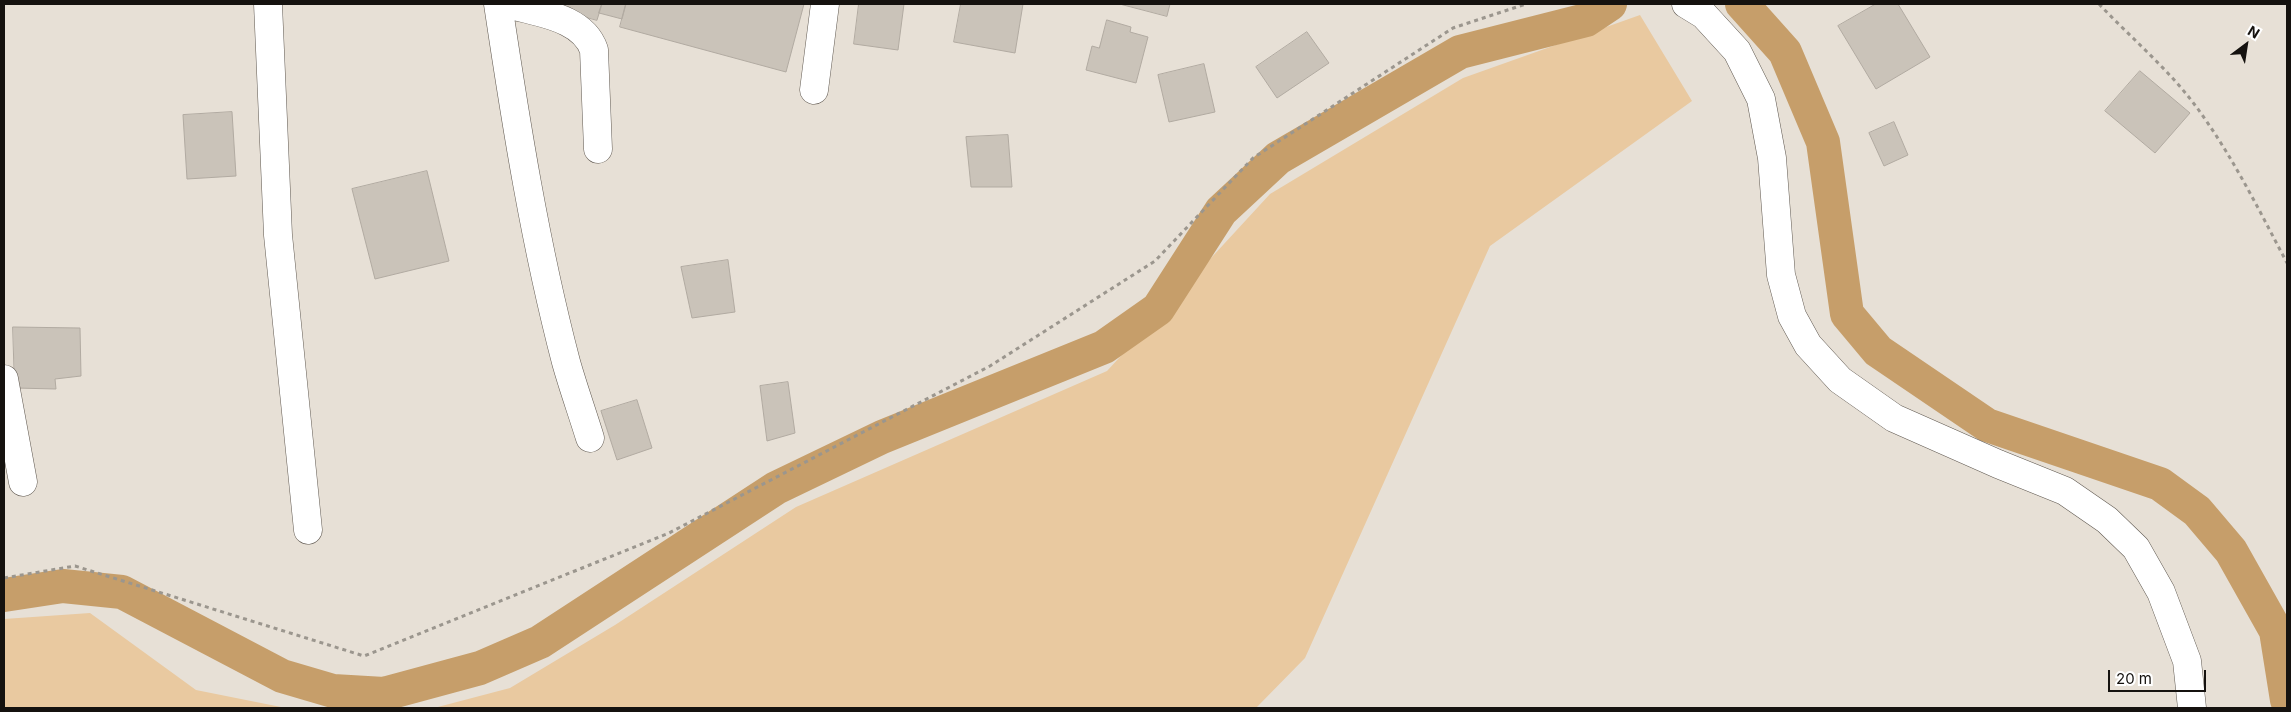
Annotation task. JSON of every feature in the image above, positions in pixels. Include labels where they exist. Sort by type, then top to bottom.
[{"type":"street","points":[[268,4],[278,234],[308,530]]},
{"type":"street","points":[[498,4],[515,120],[539,245],[566,363],[590,438]]},
{"type":"street","points":[[508,4],[571,23],[584,31],[591,41],[594,50],[598,149]]},
{"type":"street","points":[[814,90],[825,4]]},
{"type":"street","points":[[1686,4],[1704,15],[1737,52],[1761,99],[1772,158],[1781,275],[1792,316],[1808,345],[1840,380],[1894,418],[2065,491],[2107,520],[2136,548],[2161,592],[2187,661],[2192,708]]},
{"type":"street","points":[[4,379],[23,482]]},
{"type":"path","points":[[4,578],[75,566],[364,656],[669,533],[990,366],[1155,261],[1253,158],[1453,28],[1526,4]]},
{"type":"path","points":[[2099,4],[2163,69],[2199,110],[2233,164],[2287,263]]},
{"type":"shaded area","points":[[1640,15],[1692,101],[1490,246],[1305,658],[1256,708],[434,708],[510,688],[615,625],[796,507],[1107,371],[1270,194],[1463,78]]},
{"type":"shaded area","points":[[90,613],[196,690],[286,708],[4,708],[4,619]]},
{"type":"building","points":[[538,4],[602,4],[597,20]]},
{"type":"building","points":[[602,4],[626,4],[622,19],[599,13]]},
{"type":"building","points":[[626,4],[804,4],[786,72],[620,27]]},
{"type":"building","points":[[859,4],[904,4],[898,50],[854,44]]},
{"type":"building","points":[[961,4],[1023,4],[1015,53],[954,42]]},
{"type":"building","points":[[1120,4],[1170,4],[1167,16]]},
{"type":"building","points":[[1876,4],[1898,4],[1930,57],[1876,89],[1838,26]]},
{"type":"building","points":[[1107,20],[1131,27],[1130,32],[1148,37],[1136,83],[1086,70],[1092,46],[1099,48]]},
{"type":"building","points":[[1307,32],[1329,63],[1277,98],[1256,67]]},
{"type":"building","points":[[1204,64],[1215,112],[1169,122],[1158,75]]},
{"type":"building","points":[[2140,71],[2190,113],[2155,153],[2105,111]]},
{"type":"building","points":[[232,112],[236,176],[187,179],[183,115]]},
{"type":"building","points":[[1894,122],[1908,155],[1884,166],[1869,133]]},
{"type":"building","points":[[1008,135],[1012,187],[971,187],[966,137]]},
{"type":"building","points":[[427,171],[449,261],[375,279],[352,189]]},
{"type":"building","points":[[728,260],[735,312],[692,318],[681,267]]},
{"type":"building","points":[[13,327],[80,328],[81,376],[55,379],[56,389],[15,388]]},
{"type":"building","points":[[788,382],[795,433],[767,441],[760,386]]},
{"type":"building","points":[[637,400],[652,448],[617,460],[601,411]]},
{"type":"waterway","points":[[4,595],[63,586],[122,592],[282,676],[333,691],[384,694],[480,668],[540,642],[776,488],[882,437],[1104,347],[1158,309],[1221,211],[1278,158],[1460,52],[1586,20],[1610,4]]},
{"type":"waterway","points":[[1742,4],[1785,52],[1823,142],[1847,314],[1878,351],[1987,425],[2160,484],[2197,511],[2231,551],[2276,631],[2287,700]]}]
